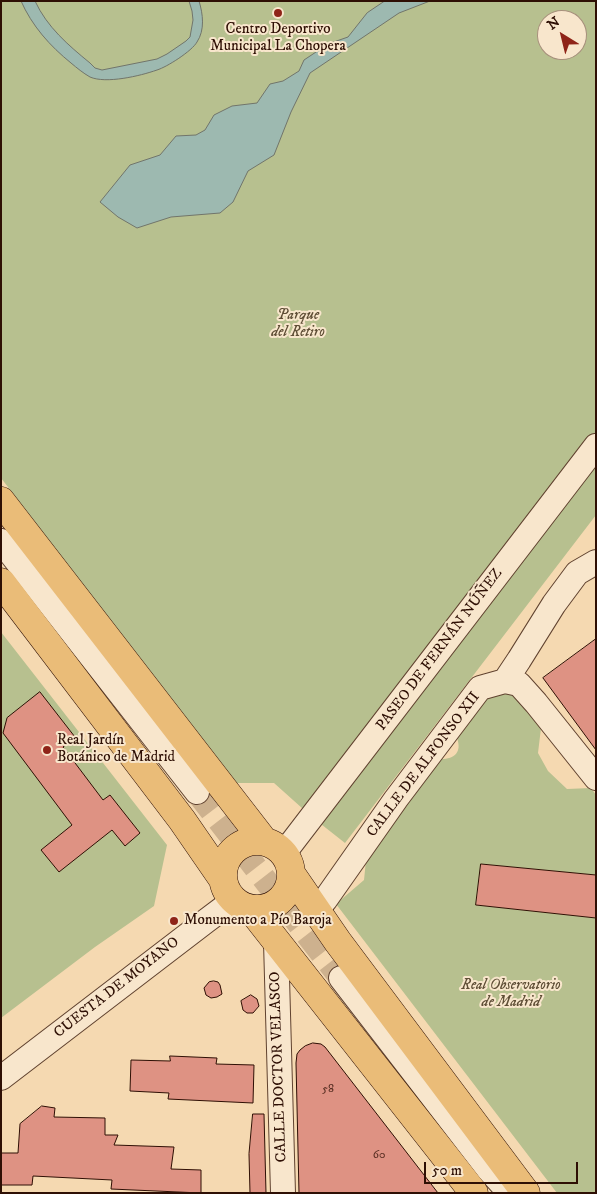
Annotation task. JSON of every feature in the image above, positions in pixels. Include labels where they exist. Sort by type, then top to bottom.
[{"type":"main road","points":[[1,501],[280,857],[316,911],[526,1193]]},
{"type":"main road","points":[[1,582],[182,820],[236,896],[276,942],[341,1023],[474,1193]]},
{"type":"main road","points":[[248,841],[280,857],[288,889],[279,901],[263,909],[236,896],[223,869],[226,860],[235,848],[248,841]]},
{"type":"street","name":"PASEO DE FERNÁN NÚÑEZ","points":[[280,857],[596,446]]},
{"type":"street","points":[[1,541],[197,792]]},
{"type":"street","points":[[596,562],[577,574],[554,604],[505,681],[519,684],[596,778]]},
{"type":"street","name":"CALLE DE ALFONSO XII","points":[[316,911],[330,894],[396,798],[480,688],[505,681]]},
{"type":"street","name":"CUESTA DE MOYANO","points":[[1,1078],[236,896]]},
{"type":"street","name":"CALLE DOCTOR VELASCO","points":[[276,942],[282,1193]]},
{"type":"street","points":[[341,978],[489,1170],[504,1193]]},
{"type":"street","points":[[489,1170],[510,1193]]},
{"type":"green space","name":"Parque del Retiro","points":[[1,1],[596,1],[596,515],[345,843],[274,783],[237,783],[1,478]]},
{"type":"green space","name":"Real Jardín Botánico de Madrid","points":[[1,632],[167,845],[154,906],[95,947],[1,1018]]},
{"type":"green space","name":"Real Observatorio de Madrid","points":[[507,692],[522,703],[541,728],[538,753],[548,771],[567,789],[591,788],[596,795],[596,875],[481,864],[476,905],[596,918],[596,1193],[557,1193],[336,904],[364,880],[367,851],[441,759],[450,758],[456,754],[459,747],[457,738],[483,697]]},
{"type":"water","points":[[21,1],[35,1],[59,35],[95,68],[102,70],[157,59],[186,41],[190,37],[193,20],[189,1],[199,1],[202,27],[200,37],[190,50],[161,68],[142,75],[105,80],[97,79],[90,77],[80,70],[49,43],[30,19]]},
{"type":"water","points":[[385,1],[430,1],[399,13],[310,73],[291,112],[274,155],[248,171],[233,202],[220,213],[171,217],[137,228],[118,217],[100,202],[130,165],[160,155],[176,136],[196,135],[205,130],[214,115],[232,106],[257,103],[270,84],[283,81],[299,71],[304,60],[328,44],[348,37],[367,13]]},
{"type":"building","points":[[596,639],[596,750],[543,678]]},
{"type":"building","points":[[40,692],[75,737],[63,747],[103,800],[110,795],[140,833],[125,846],[112,830],[59,872],[41,850],[72,825],[3,733],[7,718]]},
{"type":"building","points":[[481,864],[596,875],[596,918],[476,905]]},
{"type":"building","points":[[214,981],[220,985],[222,994],[211,998],[206,995],[204,988],[209,982]]},
{"type":"building","points":[[251,995],[257,999],[259,1006],[253,1013],[247,1013],[243,1010],[241,1001]]},
{"type":"building","points":[[313,1043],[321,1044],[325,1047],[438,1193],[299,1193],[296,1063],[297,1054],[300,1050]]},
{"type":"building","points":[[170,1056],[217,1058],[216,1064],[254,1065],[253,1103],[168,1099],[169,1093],[130,1091],[131,1060],[170,1061]]},
{"type":"building","points":[[42,1106],[55,1108],[54,1117],[105,1118],[105,1135],[118,1135],[114,1145],[174,1147],[171,1169],[201,1170],[201,1193],[111,1189],[112,1180],[33,1176],[32,1185],[1,1185],[1,1153],[18,1153],[20,1124]]},
{"type":"building","points":[[253,1114],[264,1114],[266,1193],[250,1193],[249,1154]]},
{"type":"tunnel","points":[[197,792],[341,978]]},
{"type":"place","name":"Centro Deportivo Municipal La Chopera","points":[[278,13]]},
{"type":"place","name":"Real Jardín Botánico de Madrid","points":[[47,750]]},
{"type":"place","name":"Monumento a Pío Baroja","points":[[174,921]]}]
